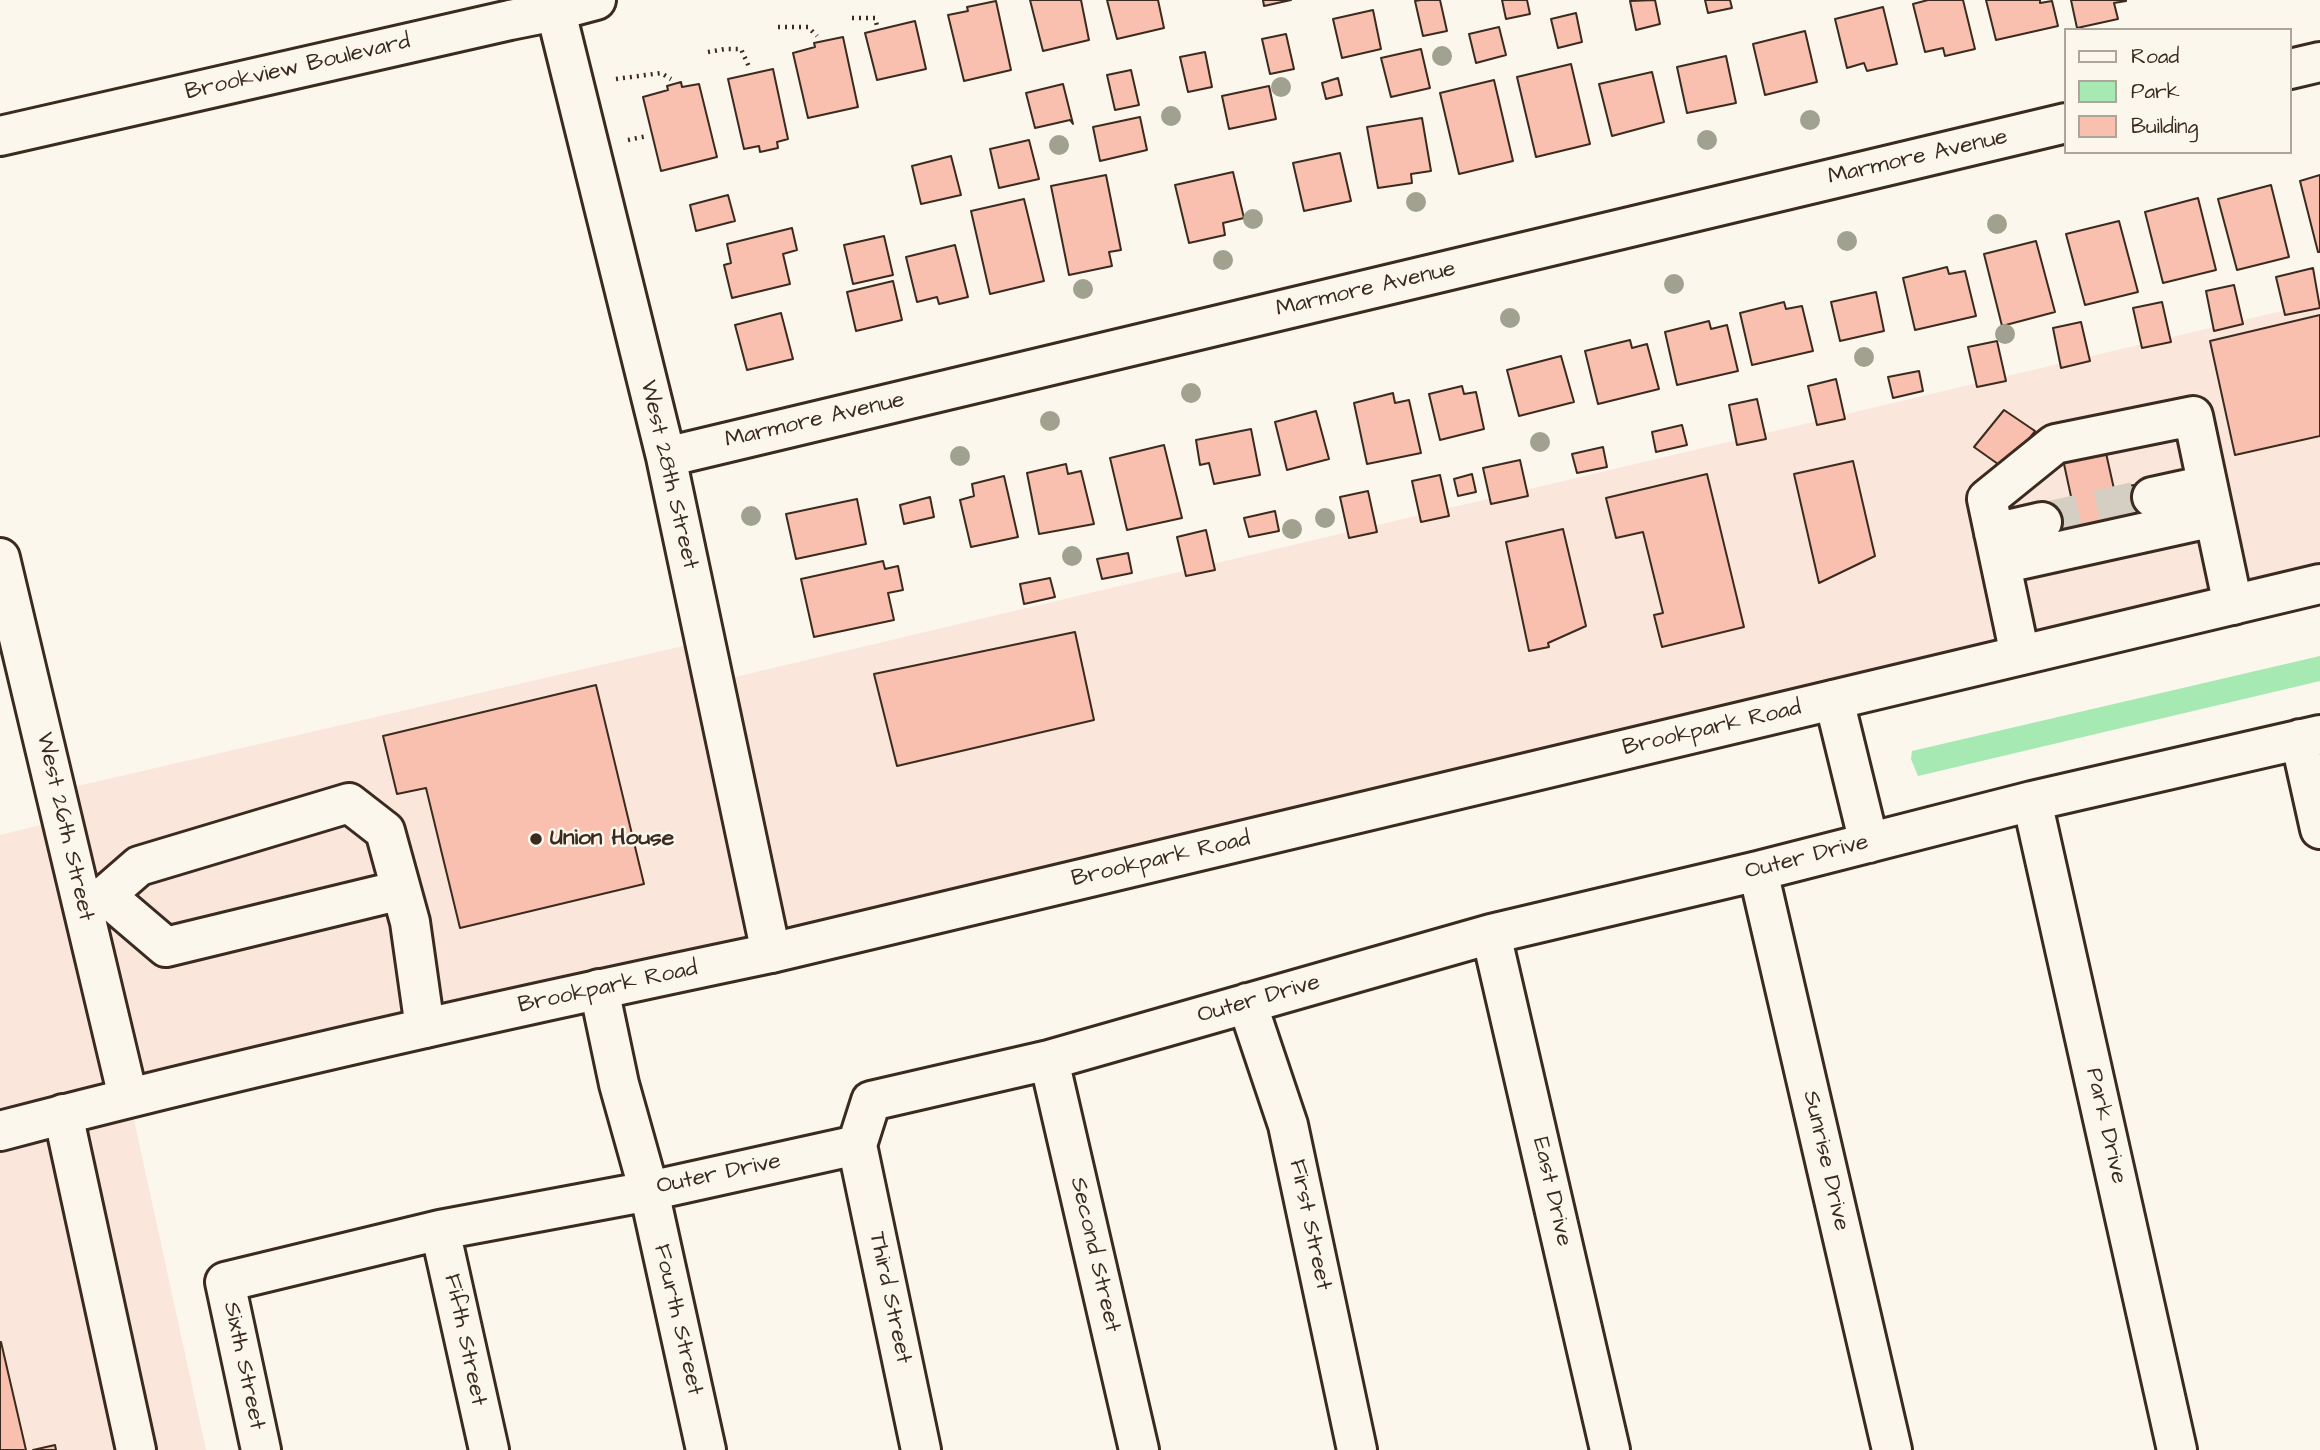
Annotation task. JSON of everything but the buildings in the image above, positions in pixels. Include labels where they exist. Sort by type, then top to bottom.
[{"type":"street","name":"Brookview Boulevard","points":[[0,136],[496,23],[554,6],[596,0]]},
{"type":"street","name":"West 28th Street","points":[[554,6],[666,457],[771,953]]},
{"type":"street","points":[[2292,69],[2320,62]]},
{"type":"street","name":"Marmore Avenue","points":[[666,457],[2064,123]]},
{"type":"street","points":[[2020,655],[1987,499],[2055,444],[2193,416],[2233,605]]},
{"type":"street","points":[[2152,497],[2210,501]]},
{"type":"street","points":[[1997,549],[2210,501]]},
{"type":"street","points":[[1997,549],[2042,522]]},
{"type":"street","name":"West 26th Street","points":[[0,558],[95,904],[128,1097]]},
{"type":"street","name":"Brookpark Road","points":[[0,1131],[128,1097],[599,989],[771,953],[2320,584]]},
{"type":"street","points":[[1834,700],[1869,843]]},
{"type":"street","points":[[2310,737],[2320,829]]},
{"type":"street","name":"Outer Drive","points":[[225,1282],[440,1230],[649,1191],[857,1145],[871,1101],[1049,1060],[1491,934],[1758,871],[2032,801],[2310,737]]},
{"type":"street","name":"Park Drive","points":[[2032,801],[2177,1450]]},
{"type":"street","points":[[401,890],[166,947],[95,904],[139,866],[349,803],[385,831],[410,922],[425,1028]]},
{"type":"street","name":"Sunrise Drive","points":[[1758,871],[1892,1450]]},
{"type":"street","name":"East Drive","points":[[1491,934],[1610,1450]]},
{"type":"street","name":"Fourth Street","points":[[599,989],[619,1084],[649,1191],[706,1450]]},
{"type":"street","name":"First Street","points":[[1247,1003],[1288,1125],[1357,1450]]},
{"type":"street","name":"Second Street","points":[[1049,1060],[1139,1450]]},
{"type":"street","points":[[63,1114],[136,1450]]},
{"type":"street","name":"Third Street","points":[[857,1145],[921,1450]]},
{"type":"street","name":"Fifth Street","points":[[440,1230],[489,1450]]},
{"type":"street","name":"Sixth Street","points":[[225,1282],[261,1450]]},
{"type":"path","points":[[852,18],[875,18],[877,26]]},
{"type":"path","points":[[778,27],[808,27],[817,36]]},
{"type":"path","points":[[708,52],[725,48],[741,49],[750,69]]},
{"type":"path","points":[[616,79],[661,73],[671,79]]},
{"type":"path","points":[[628,139],[647,135]]},
{"type":"shaded area","points":[[2320,302],[2320,584],[129,1097],[206,1450],[0,1450],[0,835],[62,820],[56,791],[705,641],[714,682]]},
{"type":"green space","points":[[2320,656],[2320,681],[1918,776],[1911,759],[1912,751]]},
{"type":"tunnel","points":[[2042,522],[2152,497]]},
{"type":"place","name":"Union House","points":[[536,839]]}]
